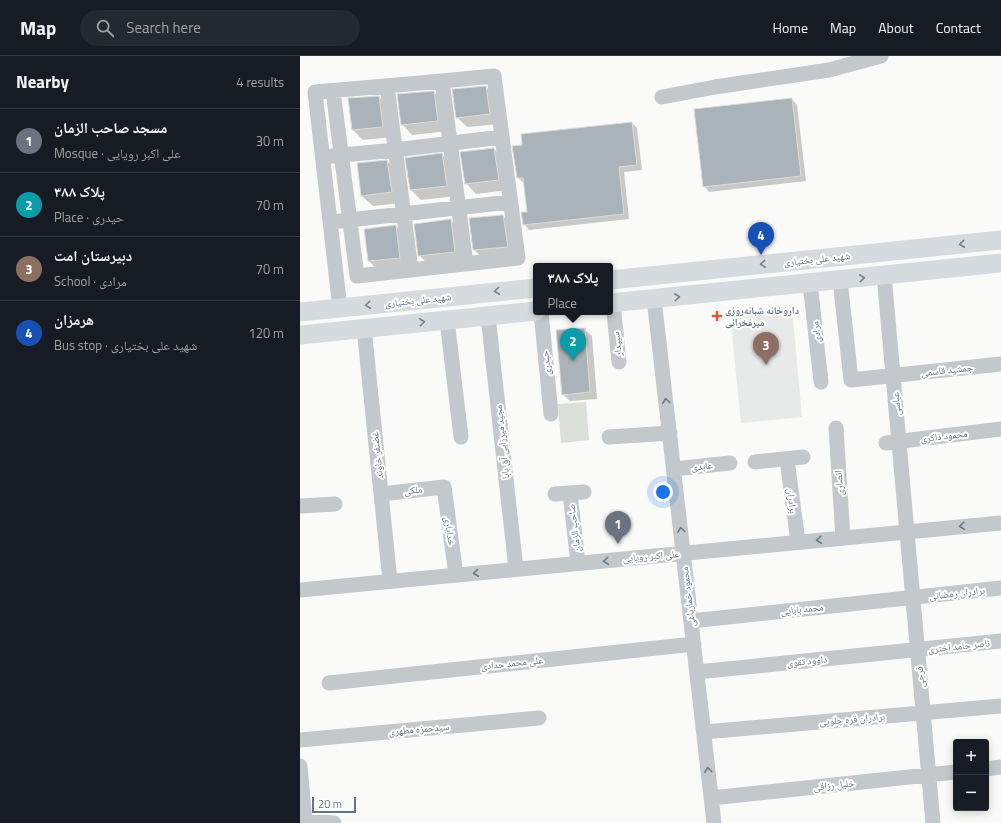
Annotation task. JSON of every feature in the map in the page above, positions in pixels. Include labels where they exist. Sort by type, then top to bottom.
[{"type":"main road","name":"شهید علی بختیاری","points":[[613,280],[1001,240]]},
{"type":"main road","points":[[613,303],[1001,264]]},
{"type":"main road","points":[[652,276],[654,299]]},
{"type":"main road","name":"شهید علی بختیاری","points":[[300,312],[533,288]]},
{"type":"main road","points":[[300,335],[533,311]]},
{"type":"street","points":[[662,97],[715,87],[829,70],[881,56]]},
{"type":"street","points":[[333,91],[357,276],[518,258],[494,76],[315,92],[340,308]]},
{"type":"street","points":[[442,81],[466,264]]},
{"type":"street","points":[[387,86],[411,270]]},
{"type":"street","points":[[322,156],[395,150],[502,137]]},
{"type":"street","points":[[329,222],[510,202]]},
{"type":"street","name":"عباسی","points":[[884,275],[894,376],[893,442],[907,532]]},
{"type":"street","name":"جمشید قاسمی","points":[[840,280],[851,380],[1001,364]]},
{"type":"street","name":"مرادی","points":[[810,283],[822,382]]},
{"type":"street","name":"محمود خمارباغی","points":[[654,299],[714,823]]},
{"type":"street","name":"حیدری","points":[[541,315],[551,414]]},
{"type":"street","name":"سپیدار","points":[[613,315],[619,362]]},
{"type":"street","name":"مجید میرزایی آق بابا","points":[[488,316],[516,569]]},
{"type":"street","points":[[447,320],[461,438]]},
{"type":"street","name":"غضنفر خاوند","points":[[364,328],[390,581]]},
{"type":"street","name":"انصاری","points":[[836,428],[843,538]]},
{"type":"street","name":"محمود ذاکری","points":[[893,442],[1001,429]]},
{"type":"street","points":[[608,437],[670,433]]},
{"type":"street","points":[[755,462],[803,457]]},
{"type":"street","name":"برادران","points":[[787,459],[798,542]]},
{"type":"street","name":"عابدی","points":[[674,468],[730,463]]},
{"type":"street","name":"ملکی","points":[[381,494],[444,486]]},
{"type":"street","name":"خدایاری","points":[[444,486],[456,575]]},
{"type":"street","name":"صاحب الزمان","points":[[570,493],[578,563]]},
{"type":"street","points":[[300,506],[336,504]]},
{"type":"street","name":"علی اکبر رویایی","points":[[300,590],[1001,523]]},
{"type":"street","name":"فرجی","points":[[907,532],[933,823]]},
{"type":"street","name":"برادران رمضانی","points":[[913,598],[1001,588]]},
{"type":"street","name":"محمد بابایی","points":[[691,621],[913,598]]},
{"type":"street","name":"ناصر حامد اختری","points":[[918,650],[1001,641]]},
{"type":"street","name":"علی محمد حدادی","points":[[329,683],[694,644]]},
{"type":"street","name":"داوود تقوی","points":[[697,672],[918,650]]},
{"type":"street","name":"برادران قره چلویی","points":[[704,732],[1001,706]]},
{"type":"street","name":"سیدحمزه مطهری","points":[[300,740],[539,718]]},
{"type":"street","points":[[300,766],[303,822],[334,823]]},
{"type":"street","points":[[989,769],[1001,767]]},
{"type":"street","name":"خلیل رزاقی","points":[[711,798],[953,772]]},
{"type":"shaded area","points":[[792,308],[802,417],[741,423],[730,314]]},
{"type":"shaded area","points":[[586,402],[589,440],[561,443],[558,404]]},
{"type":"building","points":[[486,86],[490,114],[456,118],[452,89]]},
{"type":"building","points":[[434,91],[438,121],[401,125],[397,94]]},
{"type":"building","points":[[379,96],[383,127],[352,130],[348,98]]},
{"type":"building","points":[[792,98],[801,176],[703,187],[694,109]]},
{"type":"building","points":[[632,122],[637,165],[619,167],[624,214],[523,225],[521,212],[527,212],[523,178],[517,178],[512,146],[522,145],[521,134]]},
{"type":"building","points":[[494,148],[499,180],[465,184],[460,152]]},
{"type":"building","points":[[442,153],[447,186],[410,190],[405,158]]},
{"type":"building","points":[[387,160],[392,192],[361,196],[357,163]]},
{"type":"building","points":[[503,215],[508,247],[473,250],[469,218]]},
{"type":"building","points":[[451,219],[455,252],[418,256],[414,224]]},
{"type":"building","points":[[396,225],[400,258],[368,261],[364,229]]},
{"type":"building","points":[[585,328],[590,392],[562,395],[556,330]]},
{"type":"place","name":"هرمزان","points":[[761,255]]},
{"type":"place","name":"داروخانه شبانه‌روزی میرفخرائی","points":[[717,316]]},
{"type":"place","name":"پلاک ۳۸۸","points":[[573,361]]},
{"type":"place","name":"دبیرستان امت","points":[[766,365]]},
{"type":"place","name":"مسجد صاحب الزمان","points":[[618,544]]}]
